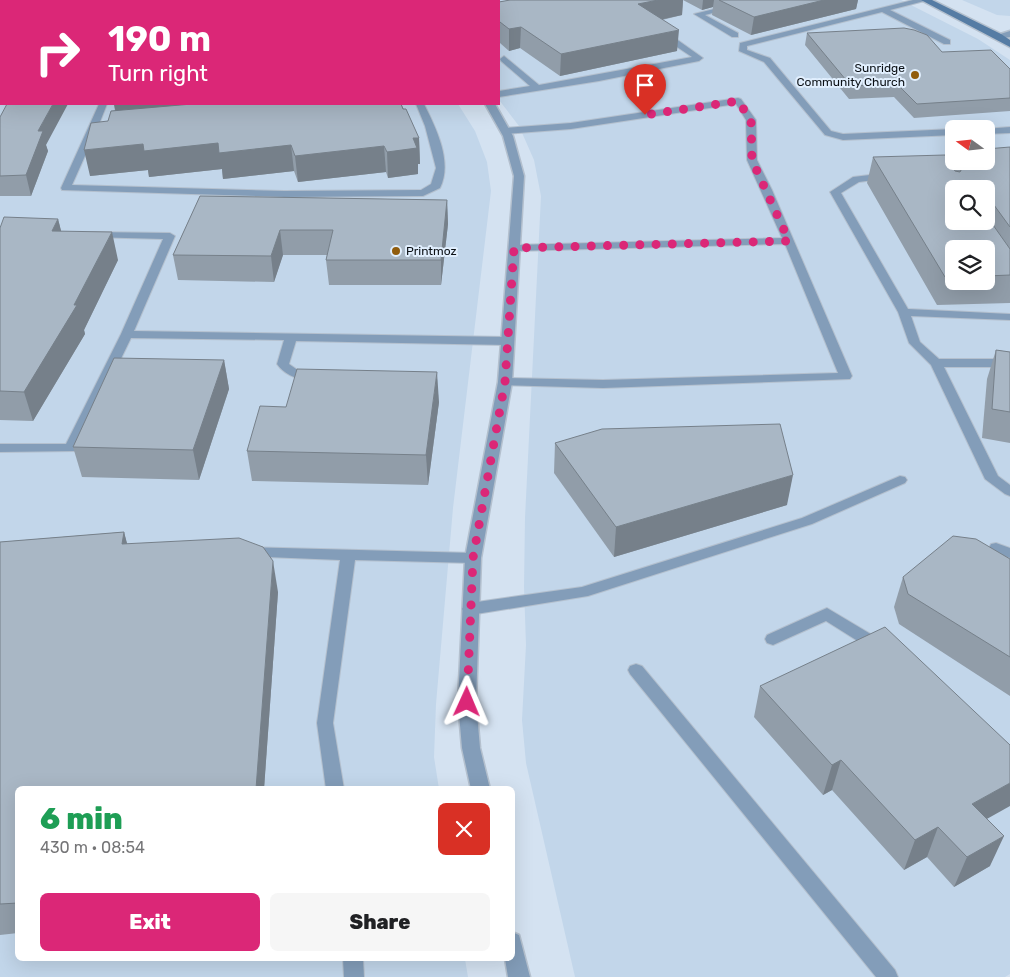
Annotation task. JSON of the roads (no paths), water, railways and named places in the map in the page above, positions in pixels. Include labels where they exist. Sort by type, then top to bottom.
[{"type":"street","points":[[925,0],[998,36],[1010,44]]},
{"type":"street","points":[[998,36],[1010,34]]},
{"type":"street","points":[[480,786],[471,748],[467,702],[473,558],[505,382],[518,176],[506,131],[491,105]]},
{"type":"street","points":[[515,957],[519,977]]},
{"type":"lane","points":[[735,35],[698,14],[760,0]]},
{"type":"lane","points":[[925,0],[743,45],[742,51],[767,60],[828,132],[843,137],[945,132]]},
{"type":"lane","points":[[883,9],[947,42]]},
{"type":"lane","points":[[500,94],[599,78],[698,58],[654,27]]},
{"type":"lane","points":[[504,59],[537,88]]},
{"type":"lane","points":[[505,382],[603,384],[846,376],[789,241],[752,160],[751,120],[738,101],[571,126],[506,131]]},
{"type":"lane","points":[[103,105],[66,188],[284,194],[423,193],[436,186],[441,168],[430,126],[420,105]]},
{"type":"lane","points":[[995,131],[1010,130]]},
{"type":"lane","points":[[90,136],[110,133]]},
{"type":"lane","points":[[894,176],[857,179],[835,192],[904,312],[915,343],[936,363],[992,478],[1010,491]]},
{"type":"lane","points":[[0,448],[71,448],[127,334],[170,236],[81,235]]},
{"type":"lane","points":[[514,248],[789,241]]},
{"type":"lane","points":[[904,312],[1010,317]]},
{"type":"lane","points":[[127,334],[507,341]]},
{"type":"lane","points":[[291,337],[283,364],[286,370],[297,375],[326,376]]},
{"type":"lane","points":[[936,363],[1010,363]]},
{"type":"lane","points":[[470,609],[583,592],[807,521],[900,480]]},
{"type":"lane","points":[[229,552],[473,558]]},
{"type":"lane","points":[[335,786],[325,723],[348,556]]},
{"type":"lane","points":[[773,639],[827,614],[890,654]]},
{"type":"lane","points":[[636,670],[888,977]]},
{"type":"lane","points":[[352,961],[354,977]]},
{"type":"place","name":"Sunridge Community Church","points":[[915,75]]},
{"type":"place","name":"Printmoz","points":[[396,251]]}]
